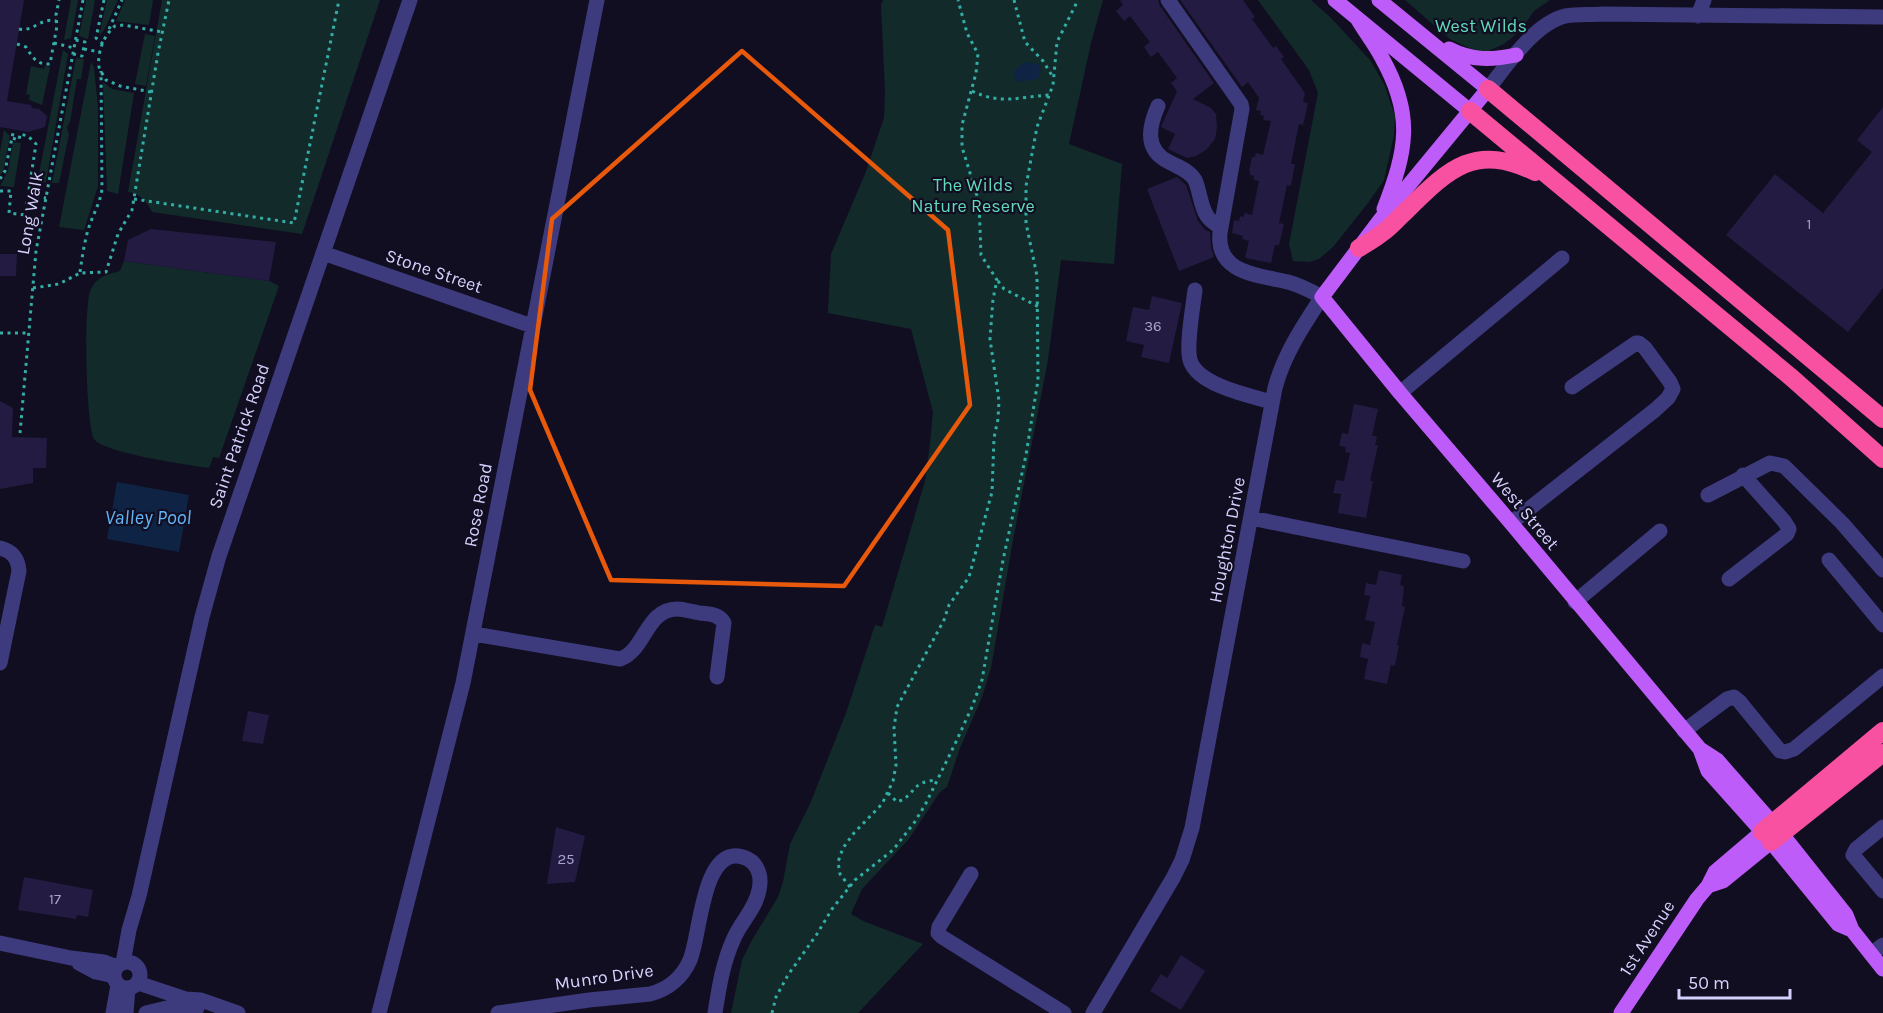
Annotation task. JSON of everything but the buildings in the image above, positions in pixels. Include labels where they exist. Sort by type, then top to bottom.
[{"type":"highway","points":[[1488,89],[1883,419]]},
{"type":"highway","points":[[1470,111],[1792,378],[1883,459]]},
{"type":"highway","points":[[1359,248],[1383,233],[1446,173],[1469,162],[1487,159],[1506,161],[1556,182]]},
{"type":"highway","points":[[1772,833],[1883,731]]},
{"type":"highway","points":[[1772,833],[1816,808],[1883,753]]},
{"type":"main road","points":[[1335,0],[1470,111]]},
{"type":"main road","points":[[1379,0],[1488,89]]},
{"type":"main road","points":[[1357,18],[1381,54],[1392,76],[1401,99],[1404,120],[1401,160],[1380,220]]},
{"type":"main road","points":[[1423,35],[1468,58],[1490,59],[1516,54]]},
{"type":"main road","name":"Houghton Drive","points":[[1322,297],[1380,220],[1488,89]]},
{"type":"main road","name":"West Street","points":[[1322,297],[1700,750],[1708,771],[1772,833],[1846,915],[1852,930],[1877,949],[1883,969]]},
{"type":"main road","name":"1st Avenue","points":[[1621,1013],[1696,899],[1708,886],[1723,881],[1772,833]]},
{"type":"street","name":"Saint Patrick Road","points":[[113,1013],[141,922],[140,896],[202,617],[219,556],[410,0]]},
{"type":"street","name":"Rose Road","points":[[379,1013],[438,786],[474,634],[597,0]]},
{"type":"street","points":[[1168,0],[1241,104],[1221,228],[1221,248],[1229,262],[1247,273],[1297,285],[1322,297]]},
{"type":"street","points":[[1698,16],[1704,0]]},
{"type":"street","points":[[1488,89],[1531,38],[1548,24],[1566,16],[1883,17]]},
{"type":"street","points":[[1158,106],[1150,133],[1153,146],[1166,161],[1181,167],[1192,176],[1206,214],[1221,228]]},
{"type":"street","name":"Stone Street","points":[[323,253],[532,326]]},
{"type":"street","points":[[1400,393],[1563,258]]},
{"type":"street","points":[[1195,290],[1189,345],[1190,360],[1196,372],[1236,392],[1272,402]]},
{"type":"street","name":"Houghton Drive","points":[[1093,1013],[1173,878],[1185,850],[1192,828],[1278,377],[1299,332],[1322,297]]},
{"type":"street","points":[[1511,523],[1655,410],[1668,398],[1673,389],[1645,348],[1639,343],[1572,387]]},
{"type":"street","points":[[1708,495],[1770,463],[1784,466],[1842,523],[1883,570]]},
{"type":"street","points":[[1729,579],[1787,534],[1789,529],[1743,475]]},
{"type":"street","points":[[1251,518],[1463,561]]},
{"type":"street","points":[[1575,602],[1660,531]]},
{"type":"street","points":[[0,548],[10,552],[16,558],[19,571],[0,663]]},
{"type":"street","points":[[1829,560],[1883,625]]},
{"type":"street","points":[[474,634],[620,659],[633,652],[649,625],[667,611],[676,609],[717,615],[724,623],[717,677]]},
{"type":"street","points":[[1684,731],[1727,699],[1734,697],[1780,751],[1785,752],[1794,749],[1883,676]]},
{"type":"street","points":[[1883,827],[1856,849],[1853,855],[1883,891]]},
{"type":"street","name":"Munro Drive","points":[[498,1013],[571,1002],[650,994],[671,985],[686,968],[692,955],[703,903],[715,869],[725,859],[738,856],[754,863],[760,875],[760,889],[727,956],[715,1013]]},
{"type":"street","points":[[971,874],[939,927],[938,933],[1064,1013]]},
{"type":"street","points":[[0,943],[71,958],[104,962],[126,975],[186,999],[201,1000],[233,1011]]},
{"type":"street","name":"Saint Patrick Road","points":[[126,975],[126,1013]]},
{"type":"street","points":[[146,1013],[177,1007],[233,1011]]},
{"type":"path","points":[[17,44],[26,47],[34,59],[50,64],[59,0]]},
{"type":"path","name":"Long Walk","points":[[20,433],[36,251],[83,0]]},
{"type":"path","points":[[102,44],[96,38],[104,0]]},
{"type":"path","points":[[80,273],[82,251],[101,198],[102,189],[100,52],[122,0]]},
{"type":"path","points":[[33,288],[59,284],[80,273],[106,272],[118,234],[132,210],[169,0]]},
{"type":"path","points":[[134,199],[294,223],[339,0]]},
{"type":"path","points":[[958,0],[967,33],[978,54],[972,91],[962,125],[962,147],[979,202],[981,255],[1004,289],[1039,307]]},
{"type":"path","points":[[1014,0],[1025,42],[1044,61],[1053,78]]},
{"type":"path","points":[[772,1013],[776,997],[788,975],[818,934],[832,909],[855,880],[893,850],[919,814],[972,707],[982,680],[1026,455],[1038,380],[1039,307],[1037,276],[1026,223],[1026,186],[1037,127],[1053,78],[1057,42],[1078,0]]},
{"type":"path","points":[[20,29],[29,30],[48,20],[56,21]]},
{"type":"path","points":[[109,31],[115,26],[124,25],[162,32]]},
{"type":"path","points":[[73,54],[82,56],[85,42],[75,40]]},
{"type":"path","points":[[54,44],[74,48]]},
{"type":"path","points":[[84,49],[100,52]]},
{"type":"path","points":[[100,70],[106,80],[114,85],[151,92]]},
{"type":"path","points":[[972,91],[994,99],[1005,100],[1049,95]]},
{"type":"path","points":[[0,178],[5,171],[13,133]]},
{"type":"path","points":[[0,191],[11,191],[9,213],[26,215],[36,144],[24,134],[20,134],[19,140],[12,138]]},
{"type":"path","points":[[29,195],[46,198]]},
{"type":"path","points":[[850,887],[840,874],[838,862],[843,848],[882,804],[888,793],[896,765],[894,728],[897,707],[944,620],[949,604],[969,577],[992,492],[994,438],[999,401],[990,339],[997,280]]},
{"type":"path","points":[[0,333],[29,333]]},
{"type":"path","points":[[888,793],[897,802],[904,800],[918,784],[937,780]]},
{"type":"highlighted area","points":[[742,51],[948,230],[970,405],[844,586],[611,580],[530,390],[552,219]]},
{"type":"green space","points":[[71,0],[78,0],[71,38],[64,40]]},
{"type":"green space","points":[[86,0],[95,0],[88,39],[79,36]]},
{"type":"green space","points":[[107,0],[118,0],[99,36]]},
{"type":"green space","points":[[125,0],[153,0],[149,25],[116,21]]},
{"type":"green space","points":[[162,0],[380,0],[302,234],[152,212],[142,198],[128,192]]},
{"type":"green space","name":"The Wilds Nature Reserve","points":[[883,0],[1103,0],[1069,144],[1122,164],[1114,264],[1061,260],[1048,360],[991,668],[982,697],[960,748],[947,787],[940,792],[908,840],[862,889],[851,914],[863,921],[923,944],[858,1013],[731,1013],[742,960],[778,897],[790,844],[810,804],[846,713],[875,625],[882,627],[925,481],[933,412],[911,329],[828,313],[831,254],[865,174],[884,118],[881,5]]},
{"type":"green space","points":[[1258,0],[1311,0],[1370,60],[1384,84],[1395,116],[1394,135],[1384,180],[1333,247],[1319,259],[1309,262],[1293,261],[1289,244],[1318,93],[1309,70]]},
{"type":"green space","name":"West Wilds","points":[[1405,0],[1550,0],[1534,11],[1520,31],[1504,44],[1482,54],[1450,39]]},
{"type":"green space","points":[[145,34],[155,36],[146,86],[135,84]]},
{"type":"green space","points":[[63,50],[68,54],[46,182],[37,184]]},
{"type":"green space","points":[[76,58],[84,59],[81,79],[77,79],[59,183],[52,183]]},
{"type":"green space","points":[[91,62],[94,67],[98,108],[98,186],[84,230],[59,227]]},
{"type":"green space","points":[[31,66],[44,69],[45,66],[50,67],[42,105],[29,100],[30,95],[26,94]]},
{"type":"green space","points":[[103,82],[112,89],[134,93],[118,194],[107,191]]},
{"type":"green space","points":[[4,130],[10,136],[3,172],[0,175],[0,152]]},
{"type":"green space","points":[[13,142],[21,143],[14,187],[0,186],[8,171]]},
{"type":"green space","points":[[124,261],[269,281],[279,286],[219,458],[213,457],[209,468],[129,454],[101,444],[94,439],[87,389],[86,339],[89,299],[91,289],[97,281],[120,271]]},
{"type":"water","points":[[1024,62],[1038,64],[1041,71],[1038,79],[1017,82],[1014,71]]},
{"type":"water","name":"Valley Pool","points":[[117,482],[189,495],[179,552],[107,539]]}]
